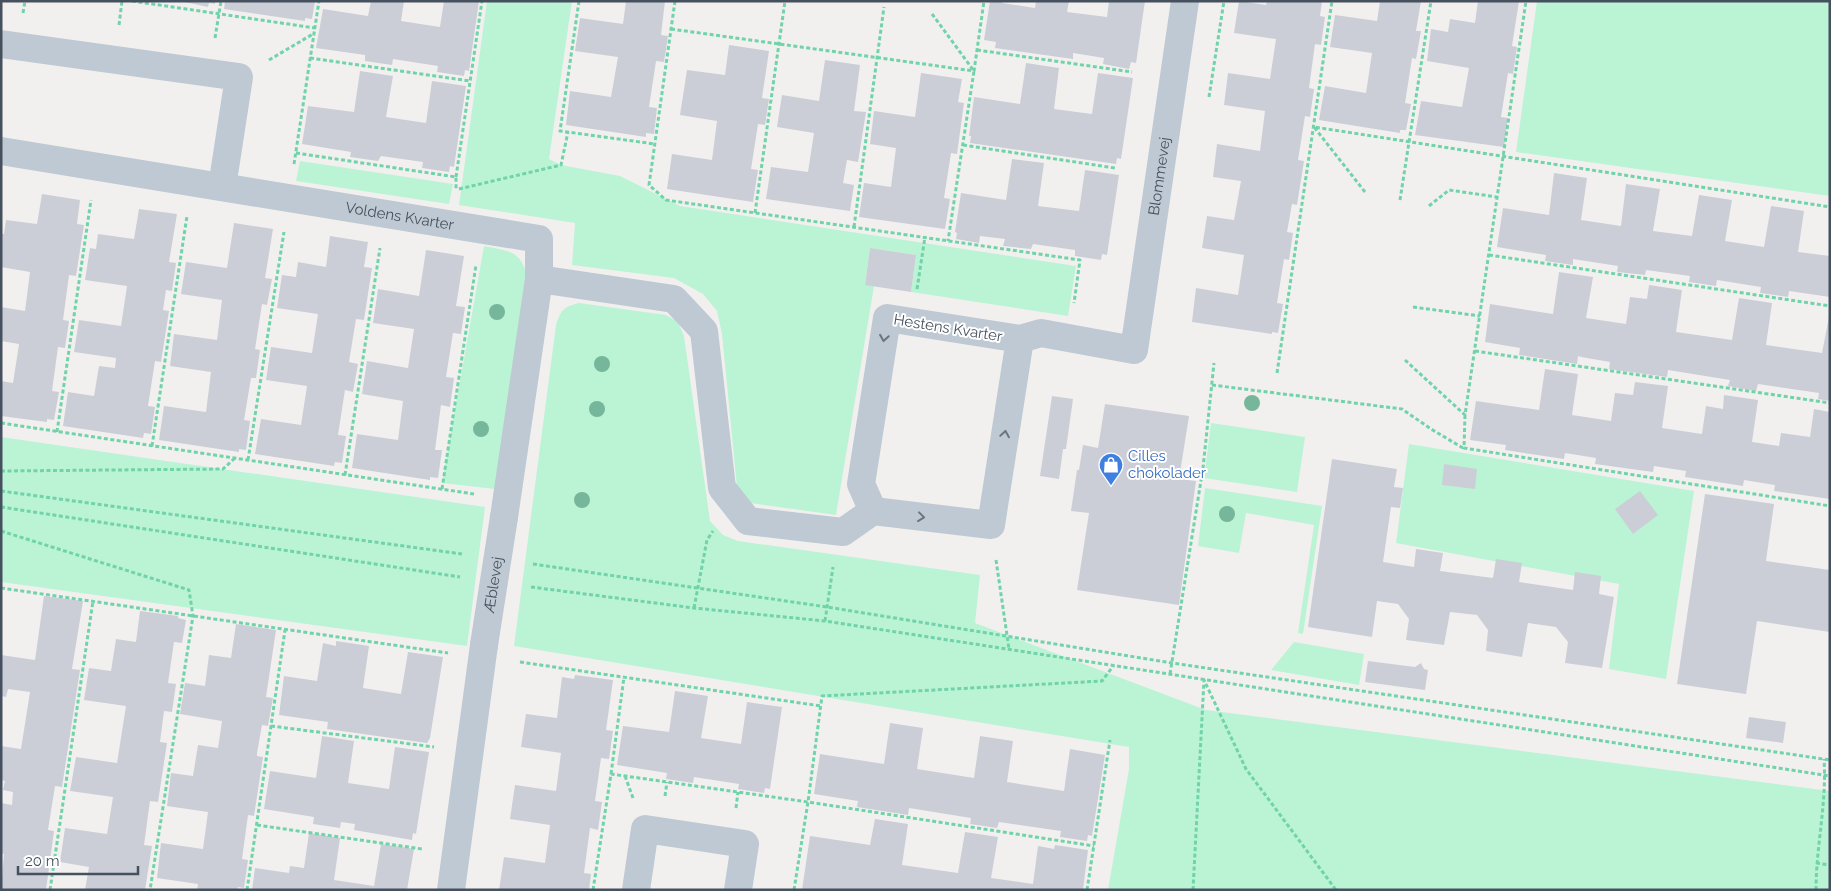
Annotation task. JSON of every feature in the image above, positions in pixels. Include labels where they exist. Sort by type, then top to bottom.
[{"type":"street","name":"Blommevej","points":[[1069,338],[1134,350],[1185,1]]},
{"type":"street","points":[[1,44],[239,77],[222,187]]},
{"type":"street","name":"Voldens Kvarter","points":[[1,151],[539,239],[539,279]]},
{"type":"street","points":[[539,279],[674,299],[704,331],[722,488],[748,521],[843,532],[873,511],[991,525]]},
{"type":"street","name":"Æblevej","points":[[451,890],[483,651],[539,279]]},
{"type":"street","name":"Hestens Kvarter","points":[[873,511],[861,484],[887,318],[1020,339],[991,525]]},
{"type":"street","points":[[1020,339],[1041,333],[1069,338]]},
{"type":"street","points":[[636,890],[645,829],[745,844],[738,890]]},
{"type":"path","points":[[132,1],[314,28]]},
{"type":"path","points":[[219,14],[221,1]]},
{"type":"path","points":[[248,460],[318,1]]},
{"type":"path","points":[[482,1],[456,177],[456,190],[561,165],[568,132]]},
{"type":"path","points":[[579,1],[560,131],[655,144]]},
{"type":"path","points":[[675,1],[649,186],[666,200],[1080,260],[1069,338]]},
{"type":"path","points":[[755,213],[785,1]]},
{"type":"path","points":[[948,241],[984,1]]},
{"type":"path","points":[[1277,373],[1332,1]]},
{"type":"path","points":[[1400,200],[1431,1]]},
{"type":"path","points":[[1464,448],[1465,415],[1526,1]]},
{"type":"path","points":[[854,227],[884,7]]},
{"type":"path","points":[[932,14],[974,71]]},
{"type":"path","points":[[671,28],[974,71]]},
{"type":"path","points":[[239,77],[314,34]]},
{"type":"path","points":[[977,50],[1132,72]]},
{"type":"path","points":[[310,58],[470,81]]},
{"type":"path","points":[[1314,127],[1830,207]]},
{"type":"path","points":[[1314,127],[1365,192]]},
{"type":"path","points":[[963,145],[1115,168]]},
{"type":"path","points":[[296,153],[456,177]]},
{"type":"path","points":[[57,432],[96,166]]},
{"type":"path","points":[[152,446],[192,182]]},
{"type":"path","points":[[1429,206],[1449,190],[1497,197]]},
{"type":"path","points":[[345,475],[386,214]]},
{"type":"path","points":[[913,322],[925,237]]},
{"type":"path","points":[[1489,256],[1830,306]]},
{"type":"path","points":[[442,489],[476,264]]},
{"type":"path","points":[[1413,307],[1480,316]]},
{"type":"path","points":[[1475,351],[1830,403]]},
{"type":"path","points":[[1405,360],[1465,415]]},
{"type":"path","points":[[1170,674],[1203,468],[1214,363]]},
{"type":"path","points":[[1212,385],[1402,409],[1464,448],[1830,506]]},
{"type":"path","points":[[1,423],[442,489],[505,508]]},
{"type":"path","points":[[1,471],[224,469],[235,458]]},
{"type":"path","points":[[1,491],[469,555]]},
{"type":"path","points":[[1,507],[461,577]]},
{"type":"path","points":[[991,525],[1009,649]]},
{"type":"path","points":[[1,531],[189,590],[193,616],[150,890]]},
{"type":"path","points":[[825,621],[838,532]]},
{"type":"path","points":[[694,608],[707,540]]},
{"type":"path","points":[[526,563],[1830,760]]},
{"type":"path","points":[[531,586],[694,608],[825,621],[1830,776]]},
{"type":"path","points":[[1,588],[285,630],[483,651]]},
{"type":"path","points":[[50,890],[94,601]]},
{"type":"path","points":[[247,890],[285,630]]},
{"type":"path","points":[[520,662],[821,706]]},
{"type":"path","points":[[794,890],[822,696],[1102,681],[1114,665]]},
{"type":"path","points":[[611,774],[624,677]]},
{"type":"path","points":[[1193,890],[1204,680]]},
{"type":"path","points":[[1204,680],[1246,769],[1336,890]]},
{"type":"path","points":[[271,726],[470,752]]},
{"type":"path","points":[[1087,890],[1110,740]]},
{"type":"path","points":[[1816,890],[1816,864],[1825,775],[1824,759]]},
{"type":"path","points":[[808,802],[1094,846]]},
{"type":"path","points":[[256,825],[456,854]]},
{"type":"path","points":[[1816,864],[1830,865]]},
{"type":"green space","points":[[487,1],[572,1],[549,159],[561,165],[620,176],[680,206],[1076,266],[1068,316],[911,292],[916,255],[870,248],[865,284],[874,286],[836,515],[750,503],[737,487],[722,334],[717,311],[703,294],[674,278],[572,265],[575,223],[459,205]]},
{"type":"green space","points":[[1537,1],[1830,1],[1830,196],[1516,152]]},
{"type":"green space","points":[[300,161],[453,184],[449,204],[296,181]]},
{"type":"green space","points":[[484,246],[513,253],[522,262],[527,278],[495,489],[442,483]]},
{"type":"green space","points":[[579,303],[666,315],[678,322],[684,336],[710,521],[723,535],[738,541],[980,575],[975,623],[1206,710],[1830,791],[1829,890],[1108,890],[1129,769],[1129,747],[514,646],[556,325],[563,310]]},
{"type":"green space","points":[[1211,423],[1305,437],[1297,492],[1204,478]]},
{"type":"green space","points":[[1,437],[485,507],[467,646],[1,582]]},
{"type":"green space","points":[[1409,444],[1694,491],[1666,679],[1609,669],[1619,584],[1396,543]]},
{"type":"green space","points":[[1205,488],[1322,506],[1303,634],[1298,633],[1314,525],[1246,513],[1239,553],[1198,546]]},
{"type":"green space","points":[[1294,642],[1364,654],[1359,685],[1271,670]]},
{"type":"building","points":[[180,1],[215,1],[215,4],[209,3],[208,7]]},
{"type":"building","points":[[225,1],[315,1],[312,19],[305,18],[305,21],[224,9]]},
{"type":"building","points":[[371,1],[404,1],[401,21],[440,27],[444,1],[479,1],[469,71],[465,70],[464,76],[437,72],[438,66],[393,59],[392,65],[365,61],[365,55],[316,48],[323,9],[368,16]]},
{"type":"building","points":[[626,1],[665,1],[661,35],[668,36],[664,62],[656,61],[649,107],[657,108],[654,134],[646,133],[646,137],[566,125],[570,91],[611,97],[618,57],[575,51],[580,18],[623,24]]},
{"type":"building","points":[[990,1],[1002,1],[1002,3],[1035,8],[1036,1],[1069,1],[1067,12],[1107,17],[1109,1],[1145,1],[1136,63],[1131,62],[1129,69],[1103,64],[1104,58],[1073,53],[1073,59],[995,48],[996,42],[984,40]]},
{"type":"building","points":[[1239,1],[1266,5],[1267,1],[1322,1],[1320,16],[1325,17],[1321,45],[1315,44],[1309,88],[1314,89],[1310,117],[1305,116],[1298,160],[1304,161],[1297,205],[1292,204],[1287,232],[1293,233],[1289,260],[1284,259],[1277,303],[1283,304],[1278,333],[1272,332],[1272,334],[1192,322],[1196,288],[1238,295],[1244,255],[1202,248],[1207,216],[1234,220],[1241,181],[1213,177],[1217,144],[1260,151],[1265,111],[1224,105],[1228,73],[1270,79],[1276,39],[1234,33]]},
{"type":"building","points":[[1380,1],[1421,1],[1416,31],[1421,31],[1416,59],[1412,58],[1405,103],[1411,104],[1406,130],[1400,130],[1400,133],[1319,120],[1325,86],[1366,93],[1372,53],[1330,47],[1335,15],[1377,21]]},
{"type":"building","points":[[1478,1],[1519,1],[1512,46],[1517,47],[1513,74],[1508,73],[1501,117],[1508,118],[1504,147],[1415,135],[1421,101],[1462,107],[1469,68],[1427,61],[1431,29],[1448,32],[1450,19],[1475,23]]},
{"type":"building","points":[[729,45],[769,51],[762,98],[769,99],[765,125],[758,124],[751,169],[758,170],[753,202],[667,189],[672,154],[712,160],[717,121],[680,115],[687,70],[725,75]]},
{"type":"building","points":[[825,60],[860,65],[854,111],[866,112],[858,162],[847,160],[843,183],[854,185],[850,211],[766,199],[771,167],[808,172],[814,133],[777,127],[782,95],[819,101]]},
{"type":"building","points":[[1026,63],[1059,68],[1054,109],[1092,114],[1098,73],[1133,78],[1121,159],[1117,158],[1116,164],[970,143],[971,136],[969,136],[974,97],[1020,104]]},
{"type":"building","points":[[360,71],[393,76],[386,117],[426,123],[432,81],[466,86],[454,167],[450,166],[449,172],[422,168],[423,162],[381,156],[378,161],[350,157],[351,152],[302,144],[308,106],[354,112]]},
{"type":"building","points":[[921,73],[962,79],[958,102],[964,103],[957,154],[951,153],[944,198],[950,199],[945,229],[859,217],[864,183],[891,187],[896,148],[870,144],[874,111],[915,117]]},
{"type":"building","points":[[1012,159],[1044,163],[1038,206],[1079,211],[1085,170],[1119,175],[1107,255],[1102,254],[1101,260],[1075,256],[1075,250],[1033,244],[1031,249],[1003,246],[1005,239],[980,236],[979,243],[956,239],[957,233],[955,232],[961,193],[1006,200]]},
{"type":"building","points":[[1554,173],[1587,178],[1581,220],[1621,226],[1626,184],[1660,189],[1653,231],[1692,236],[1699,195],[1732,200],[1725,241],[1764,247],[1771,206],[1804,211],[1798,252],[1830,256],[1830,297],[1789,291],[1788,297],[1760,293],[1761,287],[1717,280],[1716,286],[1689,282],[1690,276],[1646,270],[1645,275],[1617,272],[1618,266],[1573,259],[1573,265],[1545,261],[1546,255],[1497,247],[1503,208],[1549,215]]},
{"type":"building","points":[[42,194],[80,200],[77,224],[84,225],[76,276],[69,275],[63,320],[69,321],[65,348],[58,347],[52,391],[59,392],[54,420],[47,419],[47,422],[1,416],[1,381],[13,383],[19,344],[1,341],[1,307],[25,311],[30,272],[1,267],[1,234],[4,234],[6,220],[37,224]]},
{"type":"building","points":[[139,209],[177,214],[169,262],[176,263],[172,291],[166,290],[163,310],[169,311],[161,362],[155,361],[148,406],[155,407],[151,434],[144,433],[143,438],[63,426],[68,392],[94,396],[99,366],[115,368],[116,358],[74,352],[79,320],[121,326],[127,286],[85,280],[90,248],[96,249],[98,234],[134,239]]},
{"type":"building","points":[[234,223],[273,229],[265,278],[272,279],[267,305],[262,304],[255,349],[260,350],[256,378],[251,378],[244,420],[250,421],[246,450],[239,449],[239,452],[159,440],[164,406],[206,412],[211,372],[170,366],[174,334],[217,340],[222,300],[181,294],[186,262],[227,268]]},
{"type":"building","points":[[330,236],[368,242],[364,267],[372,268],[364,320],[356,319],[349,362],[358,364],[353,392],[345,390],[338,435],[346,436],[342,463],[335,462],[334,466],[255,454],[261,419],[301,425],[307,386],[266,380],[271,347],[312,353],[318,314],[277,308],[282,275],[296,277],[298,262],[326,267]]},
{"type":"building","points":[[870,248],[916,255],[911,292],[865,285]]},
{"type":"building","points":[[426,250],[464,256],[456,306],[465,307],[461,334],[453,333],[446,377],[454,378],[450,407],[441,405],[435,450],[442,450],[438,478],[430,477],[430,480],[352,468],[357,434],[398,440],[403,401],[362,394],[367,361],[408,368],[414,329],[373,323],[378,289],[419,296]]},
{"type":"building","points":[[1559,272],[1593,277],[1586,318],[1626,324],[1630,297],[1647,299],[1649,285],[1682,290],[1676,332],[1732,340],[1739,298],[1772,303],[1766,345],[1822,353],[1830,312],[1830,401],[1818,399],[1819,393],[1758,384],[1756,391],[1728,386],[1730,380],[1668,370],[1667,377],[1609,369],[1610,362],[1578,356],[1577,364],[1519,355],[1520,348],[1485,342],[1490,304],[1553,314]]},
{"type":"building","points":[[1545,369],[1578,374],[1572,415],[1611,421],[1615,393],[1633,395],[1635,382],[1668,386],[1662,428],[1702,434],[1706,406],[1723,409],[1724,395],[1758,400],[1752,442],[1779,446],[1781,433],[1810,437],[1814,409],[1830,412],[1830,499],[1774,491],[1775,485],[1744,480],[1743,486],[1685,477],[1686,471],[1654,466],[1653,472],[1595,464],[1596,458],[1565,453],[1564,459],[1505,450],[1506,445],[1470,440],[1476,401],[1539,410]]},
{"type":"building","points":[[1052,396],[1073,399],[1066,449],[1063,449],[1059,479],[1040,476]]},
{"type":"building","points":[[1105,404],[1189,416],[1179,479],[1196,481],[1179,605],[1077,590],[1089,513],[1071,511],[1077,470],[1079,470],[1083,445],[1098,448]]},
{"type":"building","points":[[1332,459],[1397,469],[1394,487],[1403,488],[1400,508],[1391,507],[1383,562],[1414,567],[1416,549],[1443,553],[1440,571],[1493,578],[1496,559],[1522,563],[1519,582],[1573,590],[1575,572],[1601,576],[1599,594],[1614,597],[1602,668],[1565,663],[1568,642],[1556,627],[1528,623],[1522,657],[1486,651],[1488,630],[1477,615],[1450,612],[1444,645],[1406,640],[1409,619],[1398,604],[1377,601],[1372,637],[1308,627]]},
{"type":"building","points":[[1444,464],[1477,469],[1475,489],[1442,485]]},
{"type":"building","points":[[1640,491],[1658,515],[1633,534],[1615,509]]},
{"type":"building","points":[[1705,494],[1774,504],[1766,561],[1830,570],[1830,632],[1757,621],[1746,694],[1677,684]]},
{"type":"building","points":[[44,596],[83,601],[72,669],[80,670],[62,787],[55,786],[48,830],[54,831],[46,890],[1,890],[4,854],[1,853],[1,803],[12,805],[13,792],[3,790],[5,781],[1,780],[1,746],[21,749],[30,692],[8,689],[6,697],[1,696],[1,655],[35,660]]},
{"type":"building","points":[[140,611],[178,616],[178,618],[186,620],[182,643],[174,642],[168,683],[176,684],[172,712],[164,711],[160,742],[167,743],[158,802],[150,801],[144,845],[152,846],[145,890],[85,890],[89,867],[60,862],[65,828],[107,834],[113,797],[70,791],[76,757],[117,763],[126,706],[84,700],[89,668],[111,671],[116,639],[136,642]]},
{"type":"building","points":[[236,624],[276,630],[266,697],[273,698],[268,726],[262,725],[257,753],[257,756],[263,757],[254,816],[248,815],[242,859],[248,860],[244,888],[238,887],[237,890],[197,890],[198,884],[157,878],[161,843],[203,849],[208,812],[167,806],[171,773],[193,776],[198,745],[218,748],[222,721],[180,714],[185,683],[205,686],[209,655],[231,658]]},
{"type":"building","points":[[336,641],[369,646],[363,688],[401,694],[408,652],[443,657],[430,738],[427,743],[327,729],[328,722],[279,715],[284,676],[317,681],[323,643],[336,646]]},
{"type":"building","points":[[1368,661],[1415,667],[1421,663],[1424,669],[1428,670],[1425,690],[1365,682]]},
{"type":"building","points":[[575,675],[613,680],[606,730],[613,731],[609,759],[601,758],[595,801],[602,802],[598,830],[590,828],[584,873],[591,874],[589,890],[499,890],[504,857],[545,863],[550,825],[510,819],[515,785],[556,791],[561,753],[521,747],[526,714],[557,718],[562,677],[574,679]]},
{"type":"building","points":[[675,691],[708,696],[701,738],[741,744],[747,702],[782,707],[770,789],[765,788],[764,793],[738,789],[739,784],[694,777],[693,783],[666,779],[667,773],[617,765],[623,726],[669,732]]},
{"type":"building","points":[[1749,717],[1786,722],[1783,743],[1746,738]]},
{"type":"building","points":[[890,723],[923,728],[917,769],[974,778],[980,736],[1013,741],[1007,782],[1064,791],[1070,749],[1105,755],[1092,836],[1088,835],[1087,841],[1060,837],[1061,831],[999,822],[997,828],[970,824],[971,818],[909,808],[908,815],[857,807],[858,801],[814,794],[820,754],[884,764]]},
{"type":"building","points":[[322,736],[354,741],[348,783],[389,789],[395,747],[429,752],[416,834],[413,833],[412,840],[354,830],[355,824],[341,822],[340,828],[313,824],[314,817],[264,809],[270,771],[316,778]]},
{"type":"building","points":[[875,819],[908,824],[902,865],[958,873],[965,832],[998,837],[991,878],[1033,884],[1038,846],[1054,849],[1055,845],[1088,850],[1083,890],[802,890],[810,836],[870,845]]},
{"type":"building","points":[[309,833],[340,838],[334,880],[374,886],[381,844],[414,849],[407,890],[252,890],[255,868],[289,873],[290,866],[304,868]]},
{"type":"place","name":"Cilles chokolader","points":[[1111,486]]}]
